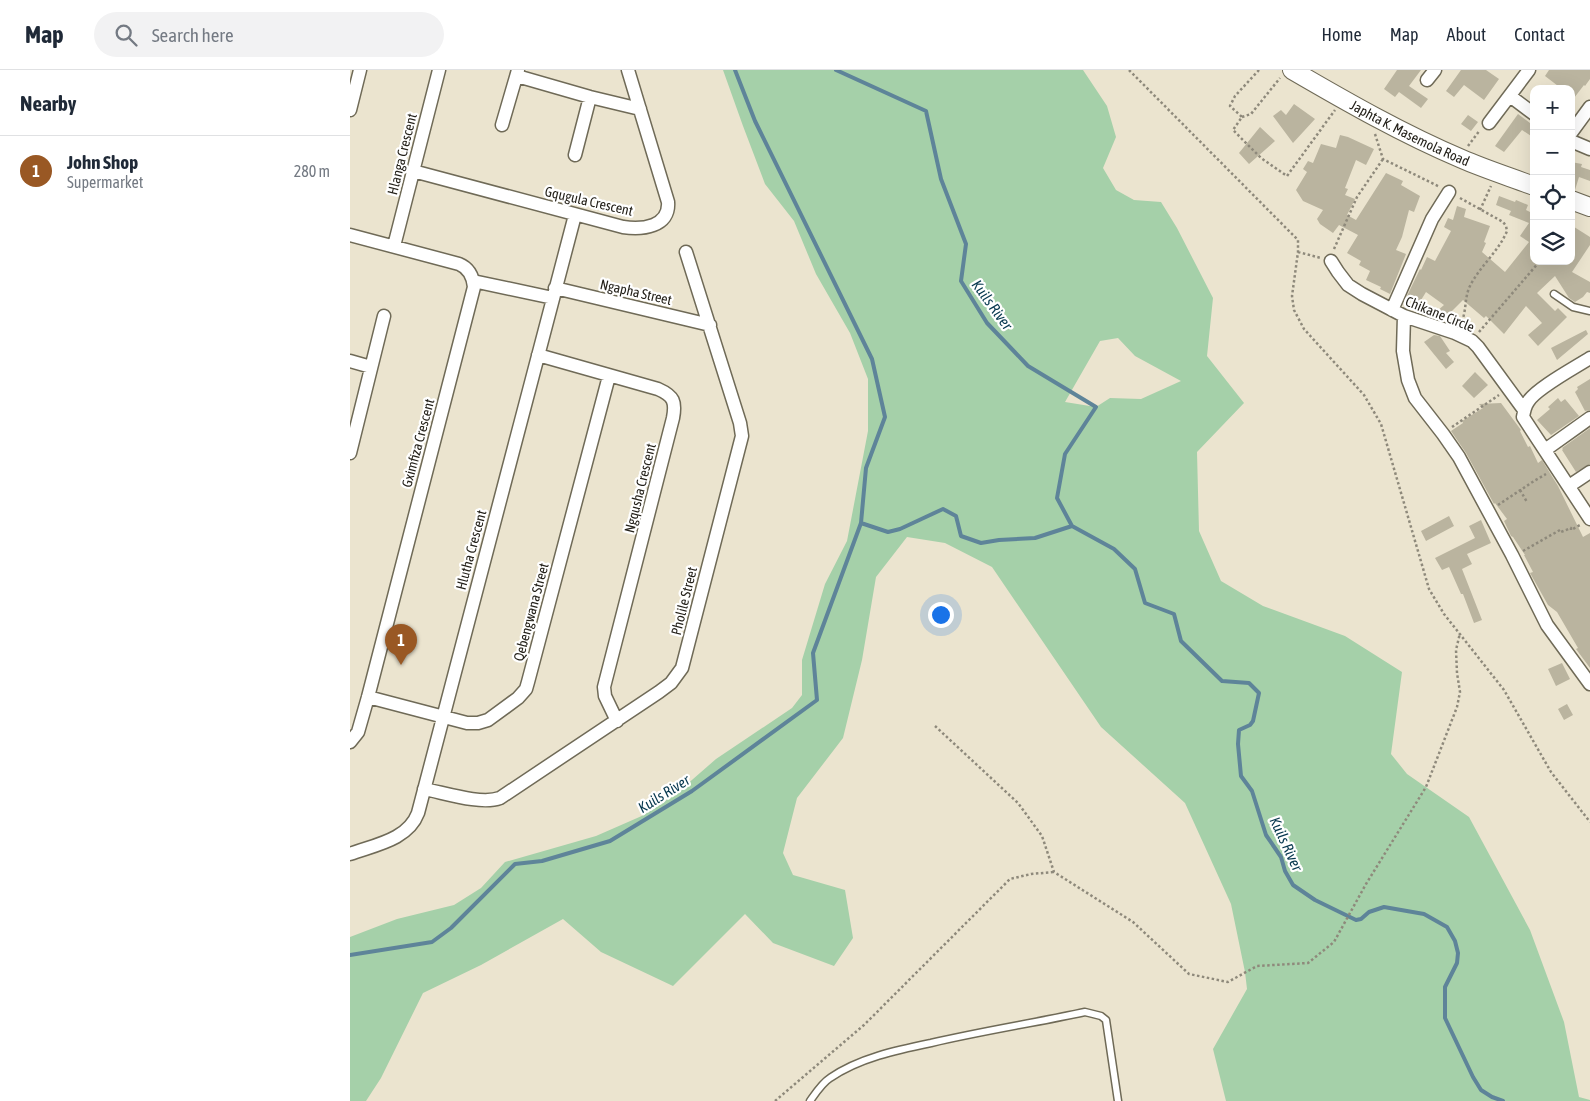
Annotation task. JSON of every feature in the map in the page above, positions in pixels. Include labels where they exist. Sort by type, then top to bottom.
[{"type":"main road","name":"Japhta K. Masemola Road","points":[[1287,72],[1462,160],[1530,185]]},
{"type":"main road","points":[[1575,201],[1590,207]]},
{"type":"street","points":[[350,110],[360,70]]},
{"type":"street","name":"Hlanga Crescent","points":[[394,246],[439,70]]},
{"type":"street","name":"Gqugula Crescent","points":[[413,171],[623,227],[640,228],[655,225],[667,213],[668,202],[628,70]]},
{"type":"street","points":[[1489,124],[1529,70]]},
{"type":"street","points":[[502,125],[518,73],[590,97],[640,109]]},
{"type":"street","points":[[1510,96],[1530,111]]},
{"type":"street","points":[[575,155],[590,97]]},
{"type":"street","points":[[1573,130],[1590,107]]},
{"type":"street","points":[[1575,143],[1590,150]]},
{"type":"street","points":[[1392,310],[1432,219],[1449,192]]},
{"type":"street","name":"Hlutha Crescent","points":[[350,854],[393,838],[410,828],[415,819],[574,215]]},
{"type":"street","points":[[350,235],[459,264],[467,268],[473,281]]},
{"type":"street","name":"Pholile Street","points":[[424,789],[482,801],[494,800],[506,795],[618,721],[671,683],[682,668],[741,441],[740,423],[686,252]]},
{"type":"street","name":"Chikane Circle","points":[[1331,261],[1348,285],[1362,294],[1404,316],[1455,333],[1472,341],[1508,388],[1545,450],[1590,519]]},
{"type":"street","name":"Ngapha Street","points":[[473,281],[554,293],[710,325]]},
{"type":"street","name":"Gximfiza Crescent","points":[[350,742],[358,732],[368,697],[474,287],[473,281]]},
{"type":"street","points":[[350,453],[352,437],[384,316]]},
{"type":"street","points":[[1404,316],[1403,351],[1408,380],[1415,398],[1458,457],[1490,513],[1547,625],[1590,684]]},
{"type":"street","name":"Ngqusha Crescent","points":[[538,354],[658,389],[666,392],[673,399],[674,409],[604,687],[605,696],[618,721]]},
{"type":"street","points":[[1523,413],[1528,400],[1536,393],[1590,358]]},
{"type":"street","points":[[350,361],[371,367]]},
{"type":"street","name":"Qebengwana Street","points":[[368,697],[467,723],[483,722],[518,698],[526,689],[609,376]]},
{"type":"street","points":[[1545,450],[1590,418]]},
{"type":"street","points":[[1569,486],[1590,472]]},
{"type":"lane","points":[[1554,294],[1573,307],[1590,311]]},
{"type":"lane","points":[[810,1101],[828,1079],[867,1060],[952,1038],[1085,1012],[1101,1016],[1106,1020],[1118,1101]]},
{"type":"path","points":[[1129,70],[1298,240],[1292,296],[1294,310],[1304,329],[1364,395],[1381,424],[1429,589],[1444,614],[1504,690],[1551,772],[1590,822]]},
{"type":"path","points":[[1242,117],[1230,106],[1235,96],[1259,70]]},
{"type":"path","points":[[1287,72],[1251,114],[1242,117],[1233,130],[1260,158],[1287,176],[1338,106]]},
{"type":"path","points":[[1468,147],[1478,132],[1489,124]]},
{"type":"path","points":[[1376,129],[1375,136],[1383,160],[1449,192],[1503,222],[1506,226],[1507,230],[1470,285],[1465,300],[1465,315],[1455,333]]},
{"type":"path","points":[[1337,242],[1353,210],[1357,196],[1383,160]]},
{"type":"path","points":[[1480,210],[1493,183]]},
{"type":"path","points":[[1298,252],[1331,261]]},
{"type":"path","points":[[1472,341],[1537,265]]},
{"type":"path","points":[[1443,434],[1508,388]]},
{"type":"path","points":[[1490,513],[1501,503],[1556,467]]},
{"type":"path","points":[[1520,490],[1528,502]]},
{"type":"path","points":[[1512,555],[1522,552],[1560,530],[1561,532],[1571,528],[1572,530],[1590,519]]},
{"type":"path","points":[[775,1101],[864,1025],[1010,879],[1031,874],[1054,872],[1133,922],[1189,974],[1228,982],[1257,966],[1308,963],[1334,942],[1426,787],[1460,692],[1456,650],[1460,632]]},
{"type":"path","points":[[935,726],[1018,803],[1042,836],[1054,872]]},
{"type":"green space","points":[[723,70],[1083,70],[1107,106],[1116,137],[1103,168],[1116,190],[1134,200],[1161,202],[1177,228],[1213,298],[1207,356],[1244,403],[1197,452],[1199,531],[1221,581],[1263,606],[1345,636],[1402,672],[1391,754],[1407,774],[1469,817],[1530,930],[1564,1022],[1579,1097],[1590,1101],[1226,1101],[1213,1049],[1247,989],[1245,972],[1231,904],[1185,803],[1101,727],[992,567],[945,543],[907,537],[876,577],[862,660],[843,738],[797,798],[783,853],[793,875],[845,890],[853,938],[834,966],[773,943],[745,914],[673,986],[601,952],[563,919],[481,965],[423,993],[381,1078],[366,1101],[350,1101],[350,937],[397,919],[454,905],[481,888],[505,862],[596,836],[644,815],[677,793],[716,759],[792,708],[802,695],[802,660],[825,584],[847,541],[868,431],[868,379],[850,333],[816,274],[794,221],[765,184]],"holes":[[[1118,338],[1135,356],[1181,381],[1141,399],[1110,398],[1096,407],[1065,402],[1100,341]]]},
{"type":"building","points":[[1397,70],[1421,70],[1409,86],[1428,99],[1421,108],[1399,92],[1395,97],[1384,89]]},
{"type":"building","points":[[1461,70],[1486,70],[1499,79],[1484,100],[1464,85],[1454,97],[1446,91]]},
{"type":"building","points":[[1549,70],[1590,70],[1590,79],[1575,97],[1575,85],[1557,85],[1545,76]]},
{"type":"building","points":[[1294,104],[1315,119],[1293,143],[1273,116],[1281,110],[1286,115]]},
{"type":"building","points":[[1518,114],[1530,123],[1530,135],[1522,130],[1504,152],[1495,146]]},
{"type":"building","points":[[1468,115],[1478,122],[1471,131],[1461,124]]},
{"type":"building","points":[[1260,127],[1275,141],[1249,164],[1239,153]]},
{"type":"building","points":[[1340,135],[1374,149],[1366,165],[1356,160],[1345,188],[1348,189],[1345,195],[1355,199],[1347,215],[1356,220],[1386,173],[1403,181],[1401,185],[1420,196],[1414,212],[1409,210],[1402,237],[1396,250],[1406,254],[1390,294],[1380,289],[1381,287],[1366,280],[1370,271],[1359,265],[1361,261],[1347,253],[1358,235],[1339,225],[1333,233],[1320,224],[1317,219],[1323,210],[1303,201],[1296,190],[1307,172],[1303,169],[1308,161],[1313,163],[1321,144],[1336,148]]},
{"type":"building","points":[[1575,163],[1582,164],[1581,167],[1590,170],[1590,181],[1579,177],[1575,190]]},
{"type":"building","points":[[1499,196],[1528,205],[1526,210],[1530,212],[1530,265],[1575,265],[1575,228],[1590,237],[1590,245],[1572,272],[1590,282],[1590,293],[1587,292],[1575,302],[1569,298],[1555,276],[1537,293],[1555,311],[1558,308],[1567,317],[1538,346],[1528,335],[1542,323],[1526,306],[1504,334],[1486,316],[1484,318],[1463,300],[1443,320],[1436,312],[1444,305],[1426,292],[1418,305],[1406,298],[1427,257],[1435,261],[1451,231],[1444,227],[1448,218],[1453,220],[1457,206],[1466,209],[1464,217],[1490,226],[1482,252],[1505,272],[1529,242],[1520,236],[1529,223],[1509,215],[1511,211],[1496,205]]},
{"type":"building","points":[[1586,330],[1588,334],[1557,360],[1551,348]]},
{"type":"building","points":[[1434,335],[1440,336],[1450,351],[1446,353],[1454,362],[1446,369],[1424,342]]},
{"type":"building","points":[[1475,372],[1488,385],[1474,398],[1462,386]]},
{"type":"building","points":[[1590,379],[1590,410],[1585,411],[1575,392],[1578,389],[1577,387]]},
{"type":"building","points":[[1558,398],[1561,402],[1565,399],[1579,416],[1551,435],[1537,420],[1550,409],[1548,407]]},
{"type":"building","points":[[1501,403],[1521,430],[1528,447],[1530,446],[1538,463],[1542,460],[1558,486],[1583,537],[1590,533],[1590,668],[1576,649],[1578,648],[1557,612],[1548,605],[1530,573],[1533,572],[1525,555],[1511,536],[1504,521],[1507,519],[1494,504],[1466,453],[1451,431],[1463,423],[1462,421],[1483,408],[1479,404]]},
{"type":"building","points":[[1590,428],[1590,464],[1576,472],[1562,448]]},
{"type":"building","points":[[1449,516],[1454,526],[1426,541],[1421,531]]},
{"type":"building","points":[[1481,520],[1491,543],[1467,554],[1472,564],[1462,569],[1482,620],[1474,623],[1463,594],[1461,594],[1449,567],[1442,570],[1435,558],[1475,538],[1469,526]]},
{"type":"building","points":[[1562,663],[1570,679],[1556,686],[1548,669]]},
{"type":"building","points":[[1567,704],[1573,715],[1564,720],[1558,709]]},
{"type":"waterway","name":"Kuils River","points":[[350,955],[432,942],[451,928],[515,864],[542,861],[610,841],[692,791],[817,700],[813,653],[861,523],[866,468],[885,417],[872,359],[755,121],[735,70]]},
{"type":"waterway","name":"Kuils River","points":[[836,70],[926,111],[941,179],[966,244],[961,281],[987,323],[1028,366],[1096,407],[1065,454],[1057,498],[1072,526],[1114,549],[1135,569],[1145,603],[1174,614],[1181,641],[1222,681],[1249,683],[1259,693],[1253,721],[1250,725],[1239,730],[1238,744],[1241,776],[1252,791],[1266,835],[1281,857],[1285,871],[1293,885],[1315,900],[1356,920],[1361,919],[1369,912],[1384,907],[1424,914],[1447,927],[1455,941],[1458,953],[1457,963],[1445,987],[1445,1018],[1481,1090],[1503,1101]]},
{"type":"waterway","name":"Kuils River","points":[[861,523],[888,532],[900,529],[943,509],[956,516],[961,536],[981,543],[1035,538],[1072,526]]},
{"type":"place","name":"John Shop","points":[[401,665]]}]
